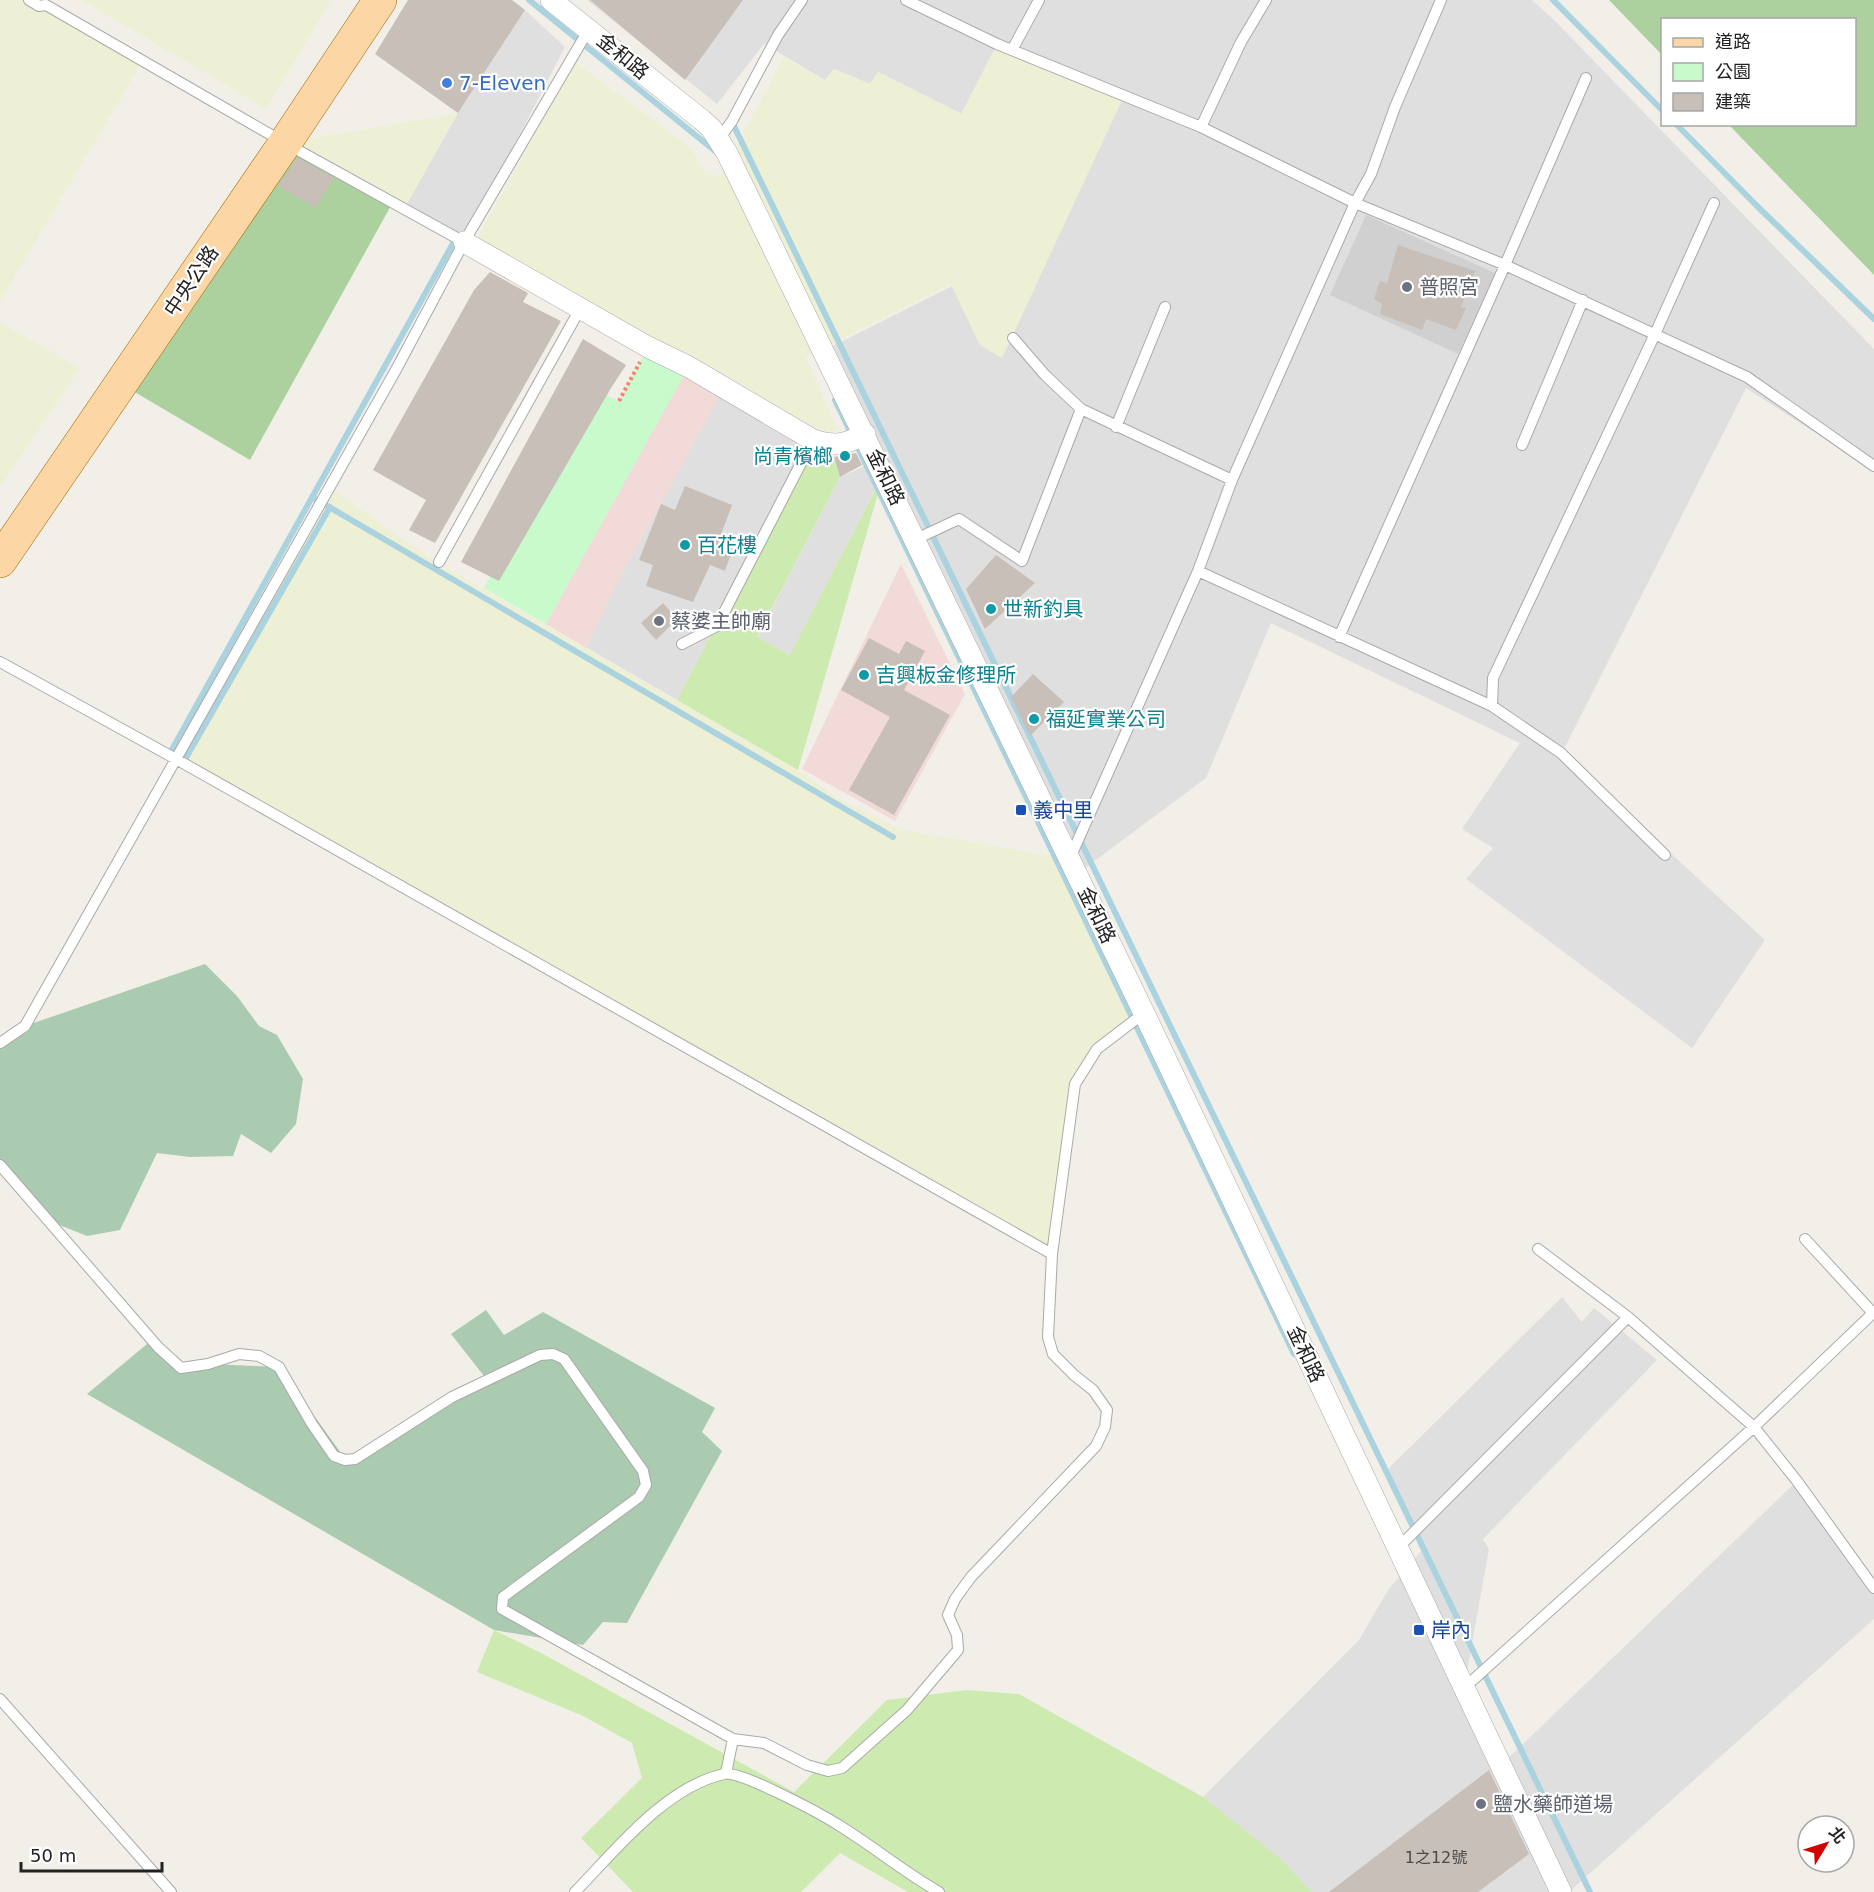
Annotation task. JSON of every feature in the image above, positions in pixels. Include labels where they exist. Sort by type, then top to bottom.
[{"type":"main road","name":"中央公路","points":[[0,561],[380,0]]},
{"type":"street","name":"金和路","points":[[551,0],[702,120],[719,139],[865,434],[1144,1013],[1561,1892]]},
{"type":"street","points":[[464,242],[648,347],[689,366],[813,440],[830,445],[846,444],[865,434]]},
{"type":"lane","points":[[29,0],[39,6],[46,5],[285,143],[464,242]]},
{"type":"lane","points":[[719,139],[732,121],[778,35],[802,0]]},
{"type":"lane","points":[[906,0],[1012,50],[1201,127],[1354,203],[1505,265],[1747,376],[1874,466]]},
{"type":"lane","points":[[1012,50],[1039,0]]},
{"type":"lane","points":[[1201,127],[1241,42],[1266,0]]},
{"type":"lane","points":[[1070,860],[1198,571],[1232,480],[1354,203],[1371,174],[1395,107],[1441,0]]},
{"type":"lane","points":[[0,1043],[25,1026],[397,368],[464,242],[589,29]]},
{"type":"lane","points":[[1339,637],[1586,78]]},
{"type":"lane","points":[[1492,706],[1493,678],[1714,203]]},
{"type":"lane","points":[[1521,446],[1582,300]]},
{"type":"lane","points":[[439,562],[576,306]]},
{"type":"lane","points":[[1116,427],[1165,307]]},
{"type":"lane","points":[[1013,338],[1045,375],[1081,409],[1232,480]]},
{"type":"lane","points":[[916,539],[959,519],[1022,561],[1081,409]]},
{"type":"lane","points":[[682,644],[717,626],[813,440]]},
{"type":"lane","points":[[1198,571],[1492,706],[1561,753],[1665,855]]},
{"type":"lane","points":[[0,662],[1052,1254]]},
{"type":"lane","points":[[0,1165],[158,1347],[180,1368],[208,1364],[239,1354],[259,1356],[279,1367],[312,1424],[334,1456],[345,1461],[355,1459],[452,1397],[540,1355],[554,1354],[564,1359],[643,1471],[646,1485],[639,1497],[503,1597],[502,1609],[734,1739],[764,1743],[807,1765],[828,1772],[842,1768],[907,1710],[958,1650],[957,1635],[948,1615],[955,1599],[971,1577],[1096,1446],[1105,1427],[1107,1410],[1093,1390],[1053,1354],[1048,1337],[1052,1254],[1075,1084],[1097,1049],[1144,1013]]},
{"type":"lane","points":[[1464,1689],[1754,1427],[1873,1313],[1805,1239]]},
{"type":"lane","points":[[1538,1249],[1628,1317],[1754,1427],[1797,1481],[1874,1588]]},
{"type":"lane","points":[[1398,1548],[1628,1317]]},
{"type":"lane","points":[[0,1699],[171,1892]]},
{"type":"lane","points":[[726,1773],[734,1739]]},
{"type":"lane","points":[[575,1892],[655,1811],[685,1790],[726,1773],[746,1778],[839,1825],[910,1876],[939,1892]]},
{"type":"path","points":[[618,401],[648,347]]},
{"type":"shaded area","points":[[587,0],[1532,0],[1555,21],[1874,349],[1874,471],[1746,388],[1562,753],[1765,940],[1692,1048],[1466,879],[1493,848],[1462,829],[1520,743],[1271,623],[1206,778],[1085,868],[1083,886],[883,474],[791,655],[757,638],[840,477],[872,463],[825,350],[952,286],[980,345],[962,114],[878,72],[870,84],[834,69],[825,80],[764,44],[717,104]]},
{"type":"shaded area","points":[[525,10],[565,47],[464,242],[404,209],[458,113]]},
{"type":"shaded area","name":"普照宮","points":[[1366,215],[1495,273],[1458,354],[1330,295]]},
{"type":"shaded area","points":[[688,368],[813,440],[677,700],[546,624]]},
{"type":"shaded area","points":[[685,372],[719,397],[615,587],[586,648],[546,624]]},
{"type":"shaded area","points":[[901,564],[965,694],[895,821],[802,769]]},
{"type":"shaded area","points":[[1562,1297],[1582,1322],[1594,1308],[1657,1360],[1483,1539],[1489,1549],[1464,1688],[1501,1765],[1797,1481],[1874,1588],[1874,1619],[1569,1892],[1312,1892],[1296,1875],[1203,1797],[1359,1640],[1388,1590],[1424,1548],[1386,1471]]},
{"type":"green space","points":[[0,0],[43,0],[39,6],[140,66],[0,301]]},
{"type":"green space","points":[[81,0],[331,0],[266,109]]},
{"type":"green space","points":[[1609,0],[1874,0],[1874,275],[1730,126],[1856,126],[1856,18],[1661,18],[1661,54]]},
{"type":"green space","points":[[997,44],[1124,96],[1002,358],[980,345],[951,284],[805,357],[838,429],[826,433],[475,242],[575,62],[690,147],[703,171],[720,177],[784,57],[825,80],[834,69],[870,84],[878,72],[961,114]]},
{"type":"green space","points":[[458,113],[404,209],[285,143]]},
{"type":"green space","points":[[285,143],[393,202],[250,460],[121,384]]},
{"type":"green space","points":[[0,322],[80,368],[0,487]]},
{"type":"green space","points":[[648,347],[688,368],[546,624],[484,588],[593,389],[619,401]]},
{"type":"green space","points":[[813,440],[830,445],[840,477],[757,637],[790,655],[884,473],[798,770],[677,700]]},
{"type":"green space","points":[[329,487],[433,560],[798,770],[841,800],[899,829],[1070,859],[1144,1013],[1097,1049],[1075,1084],[1052,1254],[176,759]]},
{"type":"green space","points":[[205,964],[237,996],[259,1026],[277,1035],[303,1079],[296,1124],[271,1153],[241,1134],[233,1156],[190,1157],[157,1153],[120,1230],[87,1236],[47,1220],[0,1165],[0,1043],[25,1026]]},
{"type":"green space","points":[[486,1310],[504,1335],[543,1312],[715,1408],[702,1432],[722,1451],[627,1623],[603,1622],[583,1645],[494,1630],[87,1394],[147,1344],[181,1368],[208,1364],[279,1367],[346,1460],[484,1376],[451,1334]]},
{"type":"green space","points":[[494,1630],[543,1654],[794,1792],[887,1700],[967,1690],[1019,1694],[1203,1797],[1282,1860],[1312,1892],[908,1892],[840,1853],[801,1892],[633,1892],[581,1838],[642,1778],[632,1743],[583,1716],[477,1672]]},
{"type":"building","name":"7-Eleven","points":[[408,0],[512,0],[525,10],[458,113],[375,54]]},
{"type":"building","points":[[590,0],[743,0],[685,80]]},
{"type":"building","points":[[297,158],[334,178],[315,208],[278,186]]},
{"type":"building","name":"普照宮","points":[[1398,245],[1475,271],[1461,307],[1466,308],[1456,330],[1426,319],[1422,330],[1380,314],[1382,304],[1374,299],[1380,281],[1387,283]]},
{"type":"building","points":[[490,272],[528,293],[523,302],[561,321],[435,543],[409,530],[426,500],[373,470],[474,290]]},
{"type":"building","points":[[583,339],[626,365],[499,581],[461,562]]},
{"type":"building","name":"尚青檳榔","points":[[856,453],[862,465],[840,477],[834,457]]},
{"type":"building","name":"百花樓","points":[[685,486],[732,505],[718,542],[733,548],[725,571],[710,565],[693,602],[646,586],[653,565],[639,560],[661,504],[675,510]]},
{"type":"building","name":"世新釣具","points":[[996,555],[1035,583],[985,629],[966,589]]},
{"type":"building","name":"蔡婆主帥廟","points":[[663,603],[677,619],[656,640],[641,623]]},
{"type":"building","points":[[869,638],[899,654],[906,641],[925,651],[904,690],[950,715],[894,815],[849,790],[890,717],[841,690]]},
{"type":"building","name":"福延實業公司","points":[[1033,674],[1064,702],[1030,736],[1011,697]]},
{"type":"building","name":"鹽水藥師道場","points":[[1489,1770],[1529,1854],[1478,1892],[1329,1892]]},
{"type":"waterway","points":[[529,0],[715,151]]},
{"type":"waterway","points":[[1553,0],[1661,109]]},
{"type":"waterway","points":[[732,122],[1590,1892]]},
{"type":"waterway","points":[[1678,126],[1874,319]]},
{"type":"waterway","points":[[169,755],[456,238]]},
{"type":"waterway","points":[[835,400],[1294,1354]]},
{"type":"waterway","points":[[312,497],[893,837]]},
{"type":"waterway","points":[[183,763],[330,507]]},
{"type":"place","name":"7-Eleven","points":[[447,83]]},
{"type":"place","name":"普照宮","points":[[1407,287]]},
{"type":"place","name":"尚青檳榔","points":[[845,456]]},
{"type":"place","name":"百花樓","points":[[685,545]]},
{"type":"place","name":"世新釣具","points":[[991,609]]},
{"type":"place","name":"蔡婆主帥廟","points":[[659,621]]},
{"type":"place","name":"吉興板金修理所","points":[[864,675]]},
{"type":"place","name":"福延實業公司","points":[[1034,719]]},
{"type":"place","name":"義中里","points":[[1021,810]]},
{"type":"place","name":"岸內","points":[[1419,1630]]},
{"type":"place","name":"鹽水藥師道場","points":[[1481,1804]]}]
